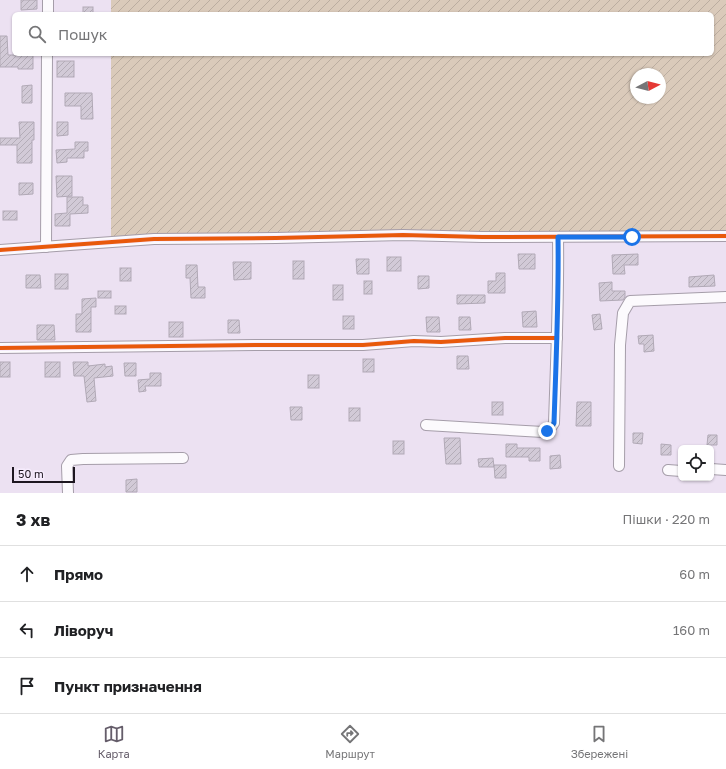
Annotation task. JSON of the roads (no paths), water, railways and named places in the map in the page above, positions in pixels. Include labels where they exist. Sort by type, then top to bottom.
[{"type":"street","points":[[48,0],[48,12]]},
{"type":"street","points":[[46,247],[47,56]]},
{"type":"street","points":[[0,250],[154,239],[403,235],[482,237],[726,236]]},
{"type":"street","points":[[426,426],[542,432],[550,429],[554,423],[559,265],[558,237]]},
{"type":"street","points":[[619,466],[620,345],[623,313],[630,301],[726,297]]},
{"type":"street","points":[[0,348],[363,345],[414,341],[441,342],[504,338],[557,338]]},
{"type":"street","points":[[68,493],[67,466],[71,460],[183,458]]},
{"type":"street","points":[[714,469],[726,470]]},
{"type":"street","points":[[668,470],[678,471]]}]
